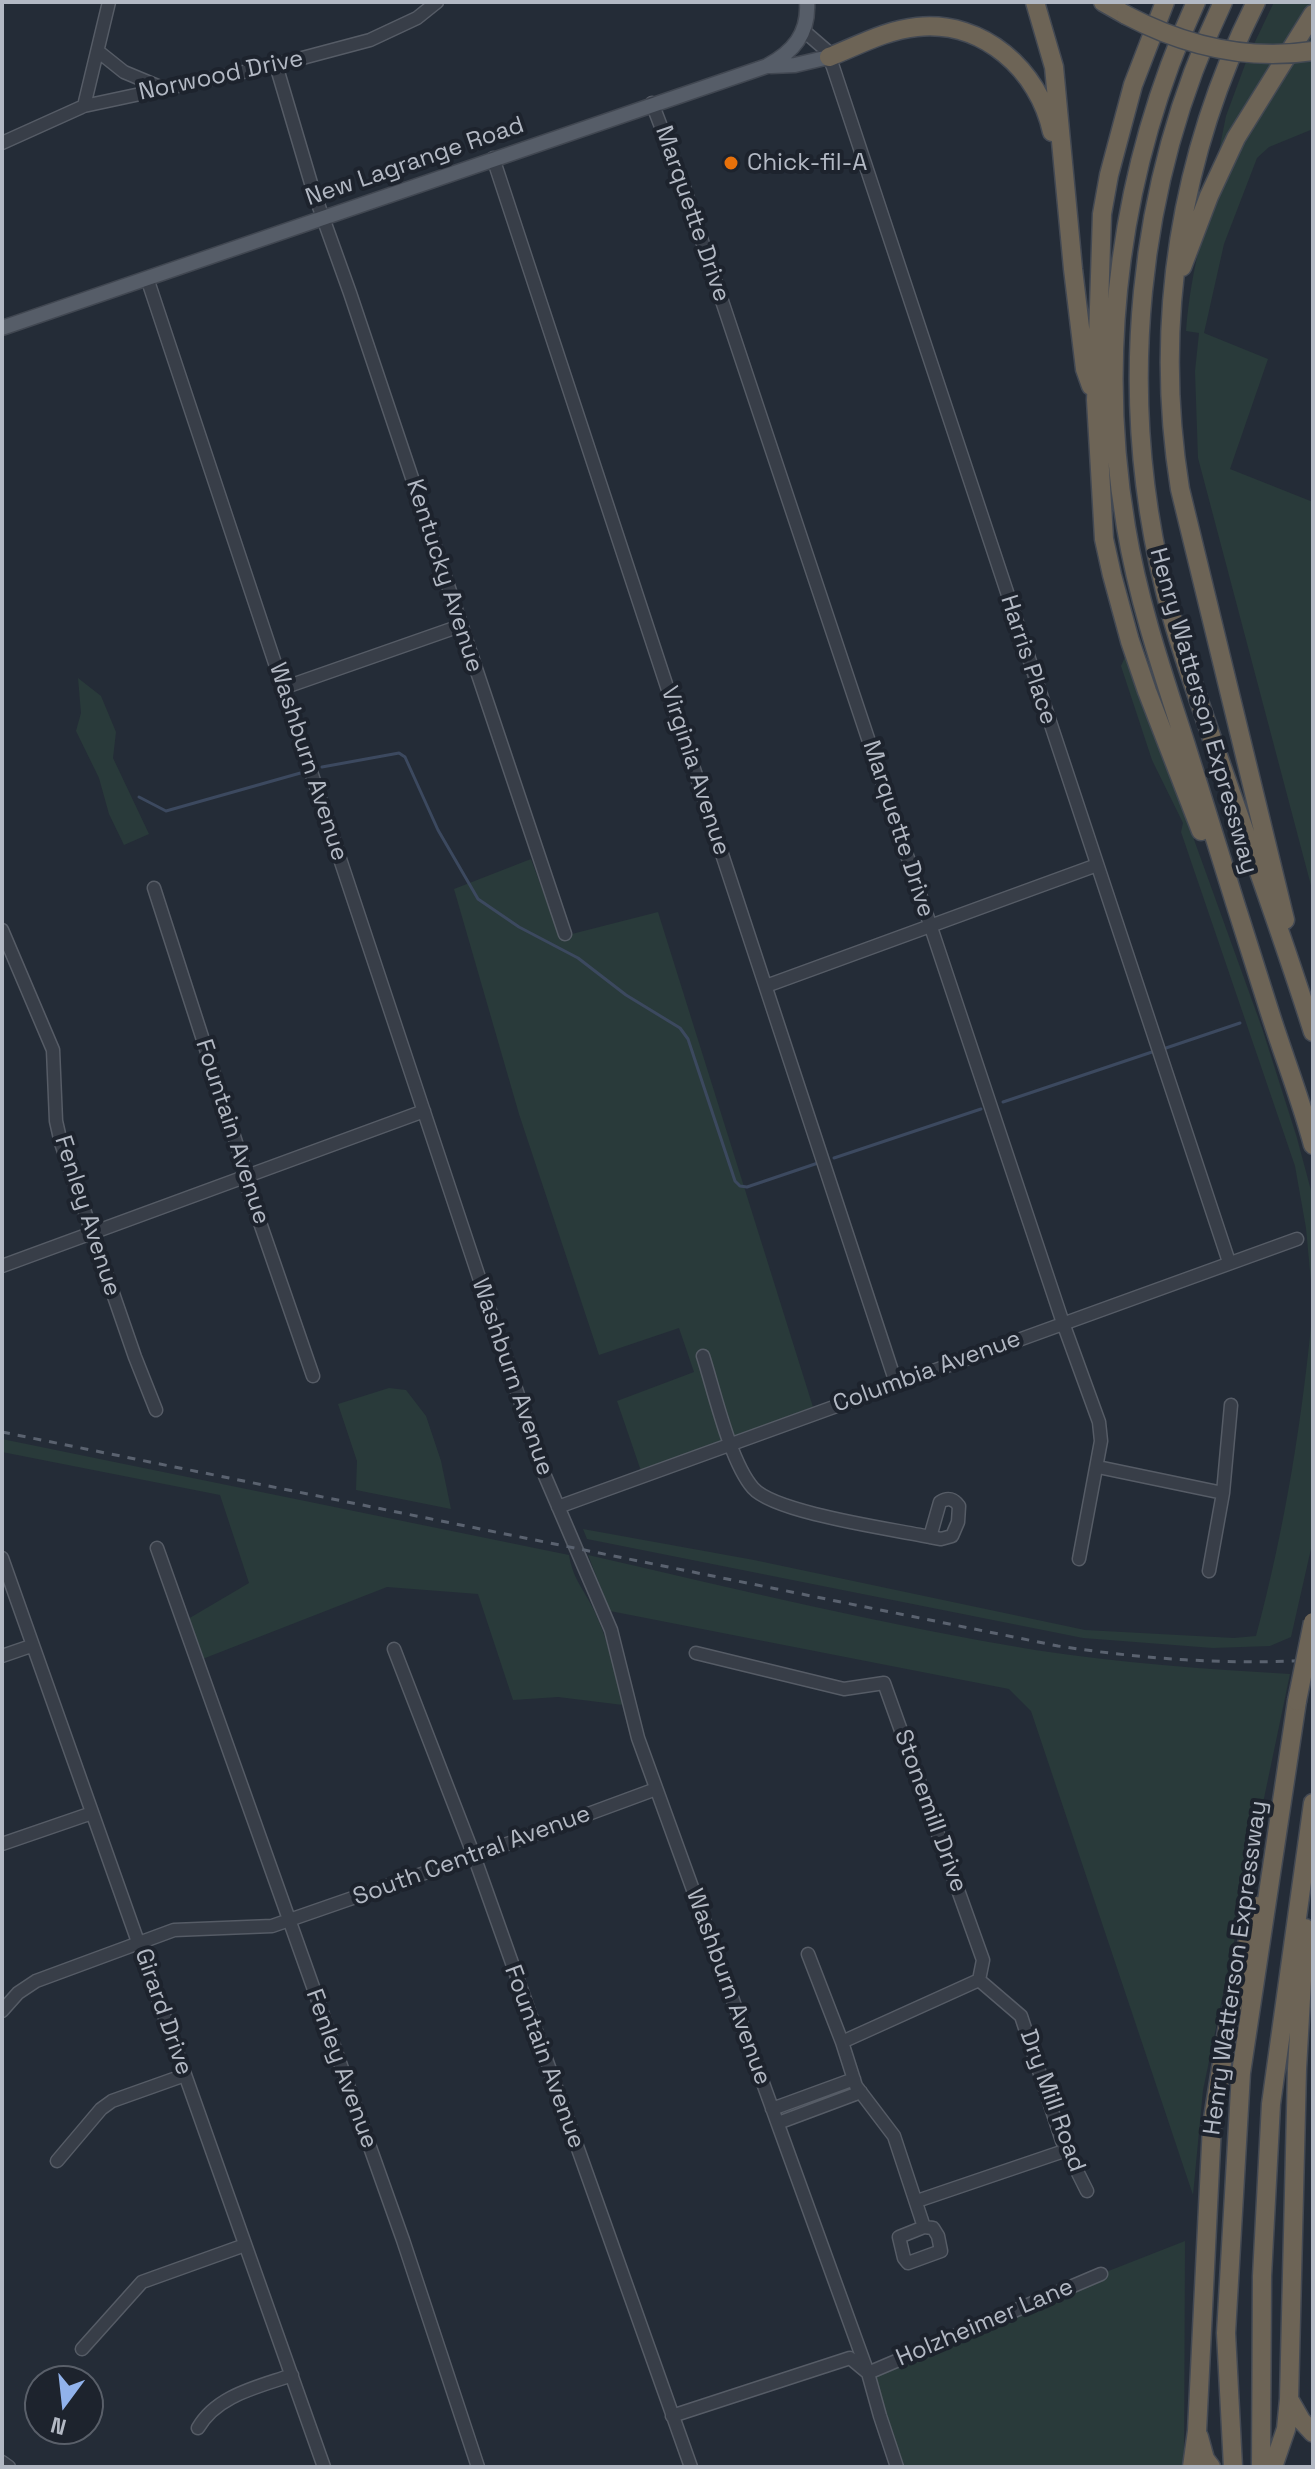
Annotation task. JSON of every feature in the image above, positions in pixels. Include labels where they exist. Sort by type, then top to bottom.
[{"type":"highway","points":[[1035,2],[1054,67],[1065,198],[1085,369],[1096,400]]},
{"type":"highway","points":[[1103,2],[1182,40],[1228,51],[1274,54],[1313,51]]},
{"type":"highway","points":[[1165,2],[1133,85],[1102,214],[1096,400],[1104,539],[1118,602],[1147,691],[1270,1013]]},
{"type":"highway","name":"Henry Watterson Expressway","points":[[1196,2],[1171,61],[1146,139],[1124,234],[1114,357],[1116,436],[1126,528],[1147,620],[1313,1145]]},
{"type":"highway","name":"Henry Watterson Expressway","points":[[1223,2],[1176,120],[1155,207],[1140,321],[1142,457],[1153,537],[1175,628],[1311,1027]]},
{"type":"highway","points":[[1256,2],[1233,51],[1203,131],[1184,212],[1173,288],[1169,396],[1180,489],[1311,1027]]},
{"type":"highway","points":[[1173,288],[1209,196],[1236,138],[1313,14]]},
{"type":"highway","points":[[829,57],[885,34],[917,27],[955,29],[994,45],[1022,69],[1041,100],[1049,120],[1065,198]]},
{"type":"highway","name":"Henry Watterson Expressway","points":[[1233,2467],[1226,2333],[1241,2073],[1297,1701],[1313,1622]]},
{"type":"highway","points":[[1192,2467],[1197,2431],[1212,2125],[1228,2025],[1286,1779]]},
{"type":"highway","points":[[1261,2467],[1262,2276],[1271,2104],[1313,1803]]},
{"type":"highway","points":[[1273,2467],[1286,2429],[1289,2399],[1298,2055],[1313,1824]]},
{"type":"highway","points":[[1289,2399],[1313,2433]]},
{"type":"highway","points":[[1197,2431],[1205,2459],[1211,2467]]},
{"type":"main road","points":[[804,31],[807,2]]},
{"type":"main road","name":"New Lagrange Road","points":[[2,328],[767,66],[786,56],[804,31]]},
{"type":"main road","points":[[767,66],[795,65],[829,57]]},
{"type":"street","points":[[84,106],[109,2]]},
{"type":"street","name":"Norwood Drive","points":[[2,143],[84,106],[340,49],[391,31],[417,18],[437,2]]},
{"type":"street","name":"Harris Place","points":[[804,31],[819,43],[829,57],[1229,1262]]},
{"type":"street","points":[[99,52],[124,72],[163,88]]},
{"type":"street","name":"Kentucky Avenue","points":[[276,65],[323,217],[565,934]]},
{"type":"street","name":"Marquette Drive","points":[[652,103],[694,217],[1063,1323],[1099,1422],[1101,1441],[1098,1467],[1079,1559]]},
{"type":"street","name":"Virginia Avenue","points":[[493,158],[896,1383]]},
{"type":"street","name":"Washburn Avenue","points":[[147,278],[540,1462],[611,1630],[638,1738],[868,2373],[897,2467]]},
{"type":"street","points":[[283,688],[460,626]]},
{"type":"street","points":[[766,986],[1097,865]]},
{"type":"street","name":"Fountain Avenue","points":[[154,888],[247,1176],[248,1188],[313,1376]]},
{"type":"street","name":"Fenley Avenue","points":[[2,930],[53,1050],[58,1131],[156,1410]]},
{"type":"street","points":[[2,1266],[424,1111]]},
{"type":"street","name":"Columbia Avenue","points":[[558,1507],[1297,1239]]},
{"type":"street","points":[[703,1356],[731,1444],[748,1481],[766,1499],[801,1510],[930,1537]]},
{"type":"street","points":[[1209,1571],[1223,1493],[1231,1405]]},
{"type":"street","points":[[1098,1467],[1223,1493]]},
{"type":"street","name":"Fenley Avenue","points":[[157,1548],[403,2240],[478,2467]]},
{"type":"street","name":"Girard Drive","points":[[2,1558],[324,2467]]},
{"type":"street","points":[[2,1656],[31,1646]]},
{"type":"street","name":"Fountain Avenue","points":[[394,1649],[474,1856],[691,2467]]},
{"type":"street","name":"Stonemill Drive","points":[[696,1653],[844,1689],[884,1683],[983,1960],[979,1980]]},
{"type":"street","name":"South Central Avenue","points":[[2,2011],[18,1993],[36,1981],[174,1930],[212,1927],[253,1929],[288,1920],[656,1789]]},
{"type":"street","points":[[2,1844],[92,1813]]},
{"type":"street","points":[[808,1954],[854,2079],[894,2136],[924,2227]]},
{"type":"street","points":[[842,2042],[979,1980]]},
{"type":"street","name":"Dry Mill Road","points":[[979,1980],[1021,2016],[1067,2150],[1087,2191]]},
{"type":"street","points":[[57,2161],[101,2109],[112,2101],[185,2075]]},
{"type":"street","points":[[772,2109],[854,2079]]},
{"type":"street","points":[[778,2123],[861,2092]]},
{"type":"street","points":[[917,2201],[1067,2150]]},
{"type":"street","points":[[82,2349],[142,2282],[245,2245]]},
{"type":"street","name":"Holzheimer Lane","points":[[868,2373],[1101,2274]]},
{"type":"street","points":[[672,2416],[850,2358],[868,2373]]},
{"type":"street","points":[[198,2428],[222,2401],[292,2375]]},
{"type":"street","points":[[2,2462],[9,2467]]},
{"type":"shaded area","points":[[1274,2],[1313,4],[1287,45],[1253,46]]},
{"type":"shaded area","points":[[1313,26],[1313,129],[1269,147],[1257,158],[1224,244],[1204,333],[1268,359],[1230,469],[1313,502],[1313,893],[1198,458],[1195,371],[1199,333],[1186,331],[1201,239],[1224,173],[1252,120]]},
{"type":"shaded area","points":[[1246,62],[1276,63],[1218,156],[1226,116]]},
{"type":"shaded area","points":[[1125,657],[1262,1028],[1297,1138],[1313,1198],[1313,1304],[1306,1228],[1295,1166],[1181,832],[1183,823],[1152,760],[1121,666]]},
{"type":"shaded area","points":[[78,678],[101,696],[116,732],[113,758],[149,834],[124,845],[109,814],[99,778],[76,731],[81,713]]},
{"type":"shaded area","points":[[531,859],[560,937],[658,912],[813,1407],[641,1471],[617,1401],[694,1372],[679,1328],[599,1355],[519,1114],[454,889]]},
{"type":"shaded area","points":[[1313,1305],[1313,1540],[1291,1637],[1270,1646],[1213,1648],[1083,1638],[587,1539],[583,1529],[754,1560],[1085,1630],[1234,1638],[1256,1636],[1292,1472]]},
{"type":"shaded area","points":[[389,1388],[406,1390],[426,1416],[441,1461],[451,1509],[356,1490],[357,1461],[338,1404]]},
{"type":"shaded area","points":[[2,1439],[569,1555],[603,1633],[623,1705],[558,1697],[513,1700],[478,1594],[387,1587],[200,1660],[188,1619],[249,1583],[220,1495],[2,1452]]},
{"type":"shaded area","points":[[588,1555],[867,1618],[1035,1650],[1162,1665],[1290,1674],[1203,2090],[1193,2195],[1031,1711],[1009,1689],[610,1611]]},
{"type":"shaded area","points":[[1185,2241],[1184,2467],[905,2467],[866,2366]]},
{"type":"waterway","points":[[322,767],[399,753],[405,757],[438,830],[478,899],[519,927],[578,958],[626,995],[680,1028],[688,1039],[735,1181],[740,1186],[747,1187],[818,1163]]},
{"type":"waterway","points":[[139,797],[166,811],[304,772]]},
{"type":"waterway","points":[[1166,1048],[1240,1023]]},
{"type":"waterway","points":[[1003,1102],[1152,1052]]},
{"type":"waterway","points":[[834,1158],[981,1109]]},
{"type":"railway","points":[[2,1432],[1058,1646],[1185,1660],[1313,1660]]},
{"type":"place","name":"Chick-fil-A","points":[[731,163]]}]
